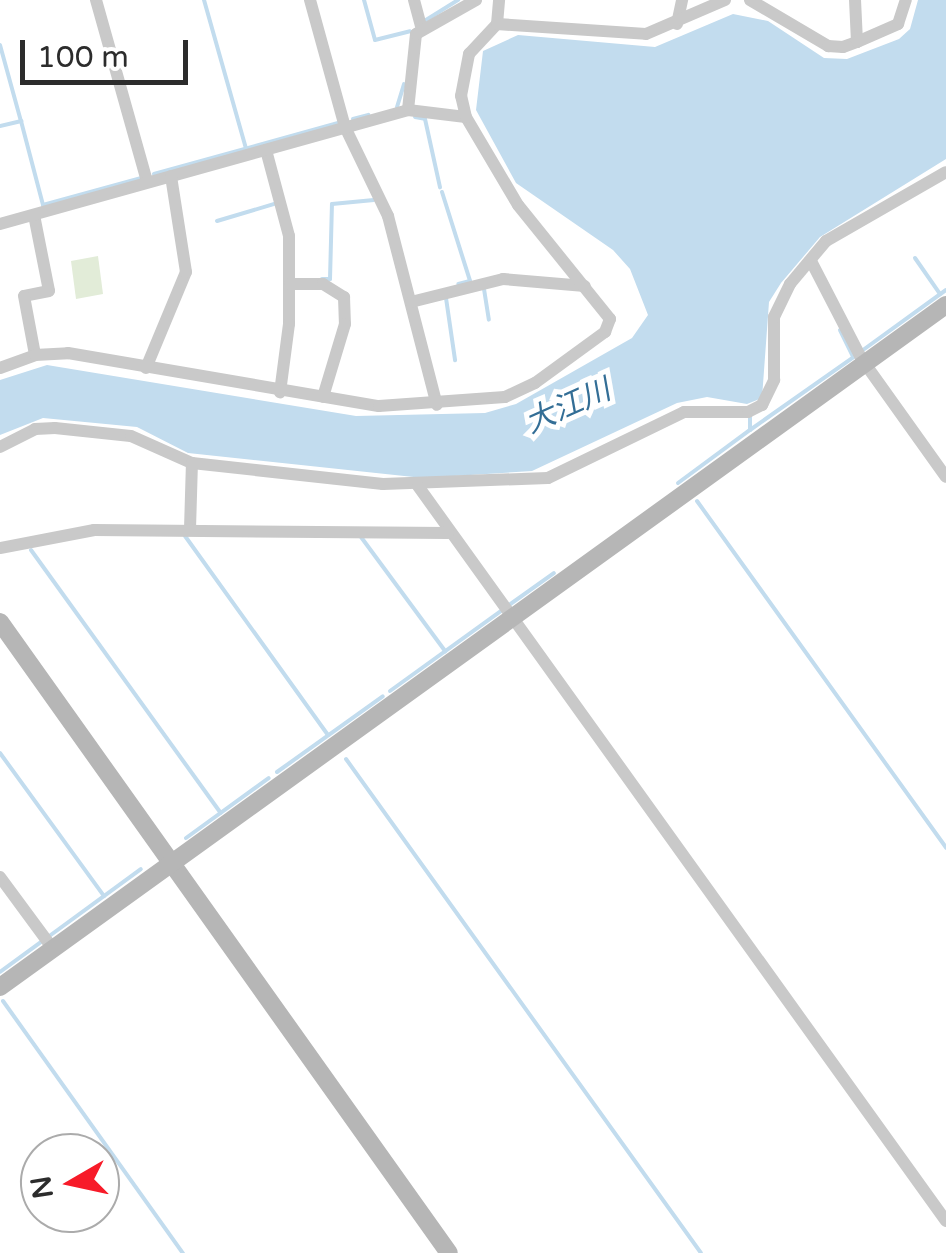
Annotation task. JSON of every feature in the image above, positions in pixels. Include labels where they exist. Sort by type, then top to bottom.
[{"type":"street","points":[[96,0],[147,182]]},
{"type":"street","points":[[310,0],[345,128],[388,216],[437,404]]},
{"type":"street","points":[[414,0],[422,30]]},
{"type":"street","points":[[408,110],[416,34],[476,0]]},
{"type":"street","points":[[0,368],[35,355],[68,354],[280,392],[437,404],[505,397],[605,332],[610,319],[518,205],[466,118],[462,96],[468,54],[497,24],[499,0]]},
{"type":"street","points":[[677,24],[682,0]]},
{"type":"street","points":[[497,24],[628,34],[677,24],[725,0]]},
{"type":"street","points":[[750,0],[828,46],[857,42],[898,24],[906,0]]},
{"type":"street","points":[[855,0],[857,42]]},
{"type":"street","points":[[0,224],[408,110],[466,118]]},
{"type":"street","points":[[266,150],[287,225],[290,284],[280,392]]},
{"type":"street","points":[[0,446],[35,429],[55,428],[132,436],[192,463],[418,486],[548,478],[684,412],[756,409],[774,380],[780,300],[826,241],[866,212],[946,172]]},
{"type":"street","points":[[146,368],[186,272],[171,176]]},
{"type":"street","points":[[34,215],[49,291],[24,296],[35,355]]},
{"type":"street","points":[[810,261],[864,364],[946,477]]},
{"type":"street","points":[[411,302],[503,279],[586,286]]},
{"type":"street","points":[[290,284],[323,284],[344,297],[345,324],[323,397]]},
{"type":"street","points":[[0,987],[946,305]]},
{"type":"street","points":[[190,530],[192,463]]},
{"type":"street","points":[[418,486],[448,533],[946,1221]]},
{"type":"street","points":[[0,548],[94,530],[448,533]]},
{"type":"street","points":[[0,622],[7,650],[170,865],[449,1253]]},
{"type":"street","points":[[0,877],[53,949]]},
{"type":"green space","points":[[98,256],[103,294],[76,299],[71,261]]},
{"type":"water","name":"大江川","points":[[918,0],[946,0],[946,159],[820,237],[781,283],[769,302],[762,398],[747,404],[707,397],[677,403],[532,471],[423,478],[188,453],[137,427],[43,418],[0,435],[0,380],[47,365],[356,416],[485,413],[516,404],[632,338],[648,315],[630,269],[613,250],[516,183],[476,110],[483,51],[518,35],[655,47],[733,14],[768,21],[824,58],[847,59],[899,39],[910,29]]},
{"type":"waterway","points":[[204,0],[246,148]]},
{"type":"waterway","points":[[364,0],[375,40],[410,31]]},
{"type":"waterway","points":[[426,20],[458,0]]},
{"type":"waterway","points":[[0,45],[21,121]]},
{"type":"waterway","points":[[397,107],[404,84]]},
{"type":"waterway","points":[[353,119],[368,115]]},
{"type":"waterway","points":[[415,117],[425,119],[440,187]]},
{"type":"waterway","points":[[0,126],[21,121],[43,205],[141,178]]},
{"type":"waterway","points":[[154,174],[338,123]]},
{"type":"waterway","points":[[442,192],[470,281],[458,284]]},
{"type":"waterway","points":[[322,279],[330,279],[332,204],[374,200]]},
{"type":"waterway","points":[[217,221],[274,204]]},
{"type":"waterway","points":[[915,258],[940,294]]},
{"type":"waterway","points":[[484,289],[489,320]]},
{"type":"waterway","points":[[863,350],[946,290]]},
{"type":"waterway","points":[[446,298],[455,360]]},
{"type":"waterway","points":[[840,330],[853,357]]},
{"type":"waterway","points":[[750,430],[854,357]]},
{"type":"waterway","points":[[678,483],[750,430],[750,416]]},
{"type":"waterway","points":[[697,501],[946,848]]},
{"type":"waterway","points":[[185,536],[328,735]]},
{"type":"waterway","points":[[361,537],[445,651]]},
{"type":"waterway","points":[[31,550],[221,813]]},
{"type":"waterway","points":[[509,605],[554,573]]},
{"type":"waterway","points":[[390,691],[501,611]]},
{"type":"waterway","points":[[277,772],[383,696]]},
{"type":"waterway","points":[[0,753],[104,896]]},
{"type":"waterway","points":[[346,759],[701,1253]]},
{"type":"waterway","points":[[186,838],[269,778]]},
{"type":"waterway","points":[[48,937],[141,869]]},
{"type":"waterway","points":[[0,972],[41,942]]},
{"type":"waterway","points":[[3,1001],[183,1253]]}]
